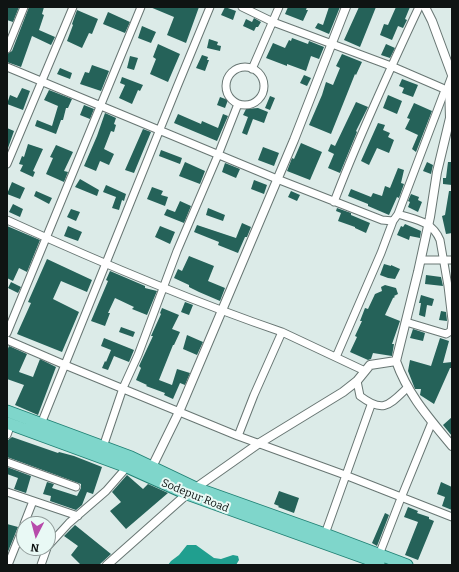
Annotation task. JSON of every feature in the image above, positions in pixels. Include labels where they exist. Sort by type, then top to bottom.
[{"type":"main road","points":[[7,411],[131,457],[152,467],[191,491],[324,534],[406,565]]},
{"type":"main road","name":"Sodepur Road","points":[[8,427],[127,467],[385,565]]},
{"type":"street","points":[[7,49],[24,7]]},
{"type":"street","points":[[7,164],[73,7]]},
{"type":"street","points":[[7,333],[47,238],[99,106],[141,7]]},
{"type":"street","points":[[42,424],[210,7]]},
{"type":"street","points":[[242,7],[273,22],[391,66],[447,90]]},
{"type":"street","points":[[252,69],[279,7]]},
{"type":"street","points":[[152,467],[179,412],[277,179],[346,7]]},
{"type":"street","points":[[334,202],[391,66],[419,7]]},
{"type":"street","points":[[336,357],[381,253],[392,221],[398,214],[452,76],[425,7]]},
{"type":"street","points":[[7,67],[334,202],[382,220],[392,221]]},
{"type":"street","points":[[242,68],[252,69],[259,74],[263,80],[264,86],[260,98],[250,105],[238,104],[232,101],[226,90],[228,78],[236,70],[242,68]]},
{"type":"street","points":[[447,90],[450,118],[437,172],[421,260],[396,361],[400,373],[420,408],[452,446]]},
{"type":"street","points":[[103,447],[123,388],[138,355],[177,251],[238,104]]},
{"type":"street","points":[[398,214],[428,224],[437,233],[440,240],[448,286],[452,321],[451,331],[446,334],[406,322]]},
{"type":"street","points":[[7,220],[163,288],[221,311],[282,332],[366,371]]},
{"type":"street","points":[[421,260],[452,260]]},
{"type":"street","points":[[238,436],[254,395],[282,332]]},
{"type":"street","points":[[7,340],[258,444],[345,475],[452,517]]},
{"type":"street","points":[[106,565],[191,491],[258,444],[343,392],[357,382],[370,365],[396,361]]},
{"type":"street","points":[[357,382],[360,396],[371,405],[378,406],[390,404],[408,387]]},
{"type":"street","points":[[324,534],[371,405]]},
{"type":"street","points":[[380,555],[432,422]]},
{"type":"street","points":[[7,462],[76,487]]},
{"type":"street","points":[[56,537],[69,523],[106,491],[127,467]]},
{"type":"street","points":[[7,492],[78,516]]},
{"type":"street","points":[[27,516],[33,501]]},
{"type":"street","points":[[8,565],[16,544]]},
{"type":"shaded area","points":[[187,545],[196,545],[214,558],[221,559],[233,555],[238,556],[239,560],[236,565],[168,565]]},
{"type":"building","points":[[7,7],[19,7],[13,22],[7,20]]},
{"type":"building","points":[[29,7],[44,7],[42,14],[44,15],[39,30],[55,37],[51,45],[32,36],[21,67],[7,62],[7,54],[12,51]]},
{"type":"building","points":[[150,7],[199,7],[186,43],[167,35],[174,17]]},
{"type":"building","points":[[225,7],[236,11],[233,20],[221,15]]},
{"type":"building","points":[[288,7],[307,7],[306,10],[308,10],[303,21],[285,14]]},
{"type":"building","points":[[329,7],[340,7],[329,34],[315,28],[318,23],[323,25]]},
{"type":"building","points":[[359,7],[376,7],[360,47],[344,40]]},
{"type":"building","points":[[396,7],[410,7],[405,19],[407,20],[403,28],[398,26],[392,40],[380,35],[384,24],[388,25]]},
{"type":"building","points":[[77,10],[98,19],[92,34],[89,33],[82,48],[67,41]]},
{"type":"building","points":[[108,12],[130,22],[125,33],[103,24]]},
{"type":"building","points":[[254,18],[261,22],[254,31],[243,26],[246,19],[252,22]]},
{"type":"building","points":[[142,26],[156,32],[151,43],[138,38]]},
{"type":"building","points":[[292,38],[308,44],[309,41],[324,47],[319,59],[311,56],[306,71],[266,58],[273,43],[285,48],[289,40],[291,41]]},
{"type":"building","points":[[209,39],[218,42],[217,45],[221,46],[220,51],[207,48]]},
{"type":"building","points":[[158,44],[180,54],[168,82],[150,74],[156,59],[153,57]]},
{"type":"building","points":[[386,44],[395,48],[390,58],[381,55]]},
{"type":"building","points":[[342,54],[362,62],[356,75],[355,74],[331,134],[309,125],[326,82],[333,85],[340,68],[336,66]]},
{"type":"building","points":[[202,55],[208,57],[207,60],[209,60],[205,71],[196,68]]},
{"type":"building","points":[[130,56],[138,58],[134,70],[127,68]]},
{"type":"building","points":[[92,65],[109,71],[101,91],[80,84],[85,72],[89,73]]},
{"type":"building","points":[[60,68],[72,73],[70,79],[57,74]]},
{"type":"building","points":[[304,75],[311,78],[307,86],[300,83]]},
{"type":"building","points":[[122,77],[143,85],[140,91],[138,90],[132,104],[119,98],[125,85],[120,83]]},
{"type":"building","points":[[402,79],[418,85],[413,97],[402,93],[404,88],[399,86]]},
{"type":"building","points":[[22,88],[30,91],[23,110],[7,104],[10,95],[17,98]]},
{"type":"building","points":[[49,90],[72,99],[68,108],[66,108],[63,120],[61,120],[56,134],[35,126],[37,120],[52,126],[58,106],[44,100]]},
{"type":"building","points":[[388,95],[402,101],[397,114],[383,108]]},
{"type":"building","points":[[270,96],[275,98],[270,110],[265,108]]},
{"type":"building","points":[[220,97],[228,100],[225,108],[217,105]]},
{"type":"building","points":[[356,102],[368,107],[356,131],[357,132],[340,173],[328,168],[334,154],[328,151],[331,144],[335,146]]},
{"type":"building","points":[[414,103],[432,111],[416,152],[412,149],[418,135],[405,129],[410,119],[407,118]]},
{"type":"building","points":[[84,105],[94,109],[90,119],[80,115]]},
{"type":"building","points":[[258,108],[268,112],[264,123],[253,119],[247,135],[242,133],[248,117],[243,115],[246,109]]},
{"type":"building","points":[[105,113],[116,118],[114,132],[111,131],[104,149],[114,154],[109,165],[100,161],[96,171],[84,166]]},
{"type":"building","points":[[178,114],[201,124],[202,121],[218,128],[223,114],[228,116],[217,141],[174,123]]},
{"type":"building","points":[[378,123],[385,125],[383,130],[390,133],[388,137],[394,140],[389,153],[377,148],[369,165],[361,161]]},
{"type":"building","points":[[7,128],[14,131],[8,148],[7,148]]},
{"type":"building","points":[[143,129],[151,132],[134,173],[125,170]]},
{"type":"building","points":[[301,143],[322,152],[310,180],[287,171],[292,158],[294,159]]},
{"type":"building","points":[[28,144],[43,149],[33,171],[35,172],[33,177],[20,171],[23,165],[19,164],[22,156],[24,157]]},
{"type":"building","points":[[56,145],[73,152],[64,171],[68,172],[64,182],[46,174],[53,158],[50,157]]},
{"type":"building","points":[[263,147],[279,153],[274,166],[258,160]]},
{"type":"building","points":[[161,150],[182,158],[180,164],[159,156]]},
{"type":"building","points":[[185,162],[205,171],[200,184],[179,176]]},
{"type":"building","points":[[427,162],[433,165],[431,174],[423,171]]},
{"type":"building","points":[[448,162],[452,162],[452,185],[443,184],[443,178],[446,178]]},
{"type":"building","points":[[225,163],[240,169],[236,178],[222,172]]},
{"type":"building","points":[[398,168],[404,170],[401,183],[404,184],[399,198],[397,197],[389,215],[348,196],[351,189],[371,197],[373,193],[382,196],[385,186],[390,188]]},
{"type":"building","points":[[80,179],[99,190],[97,196],[75,187]]},
{"type":"building","points":[[254,180],[267,185],[264,194],[251,189]]},
{"type":"building","points":[[12,182],[25,188],[20,199],[7,194]]},
{"type":"building","points":[[106,185],[126,194],[124,201],[122,200],[119,210],[112,208],[116,197],[103,192]]},
{"type":"building","points":[[152,187],[163,191],[161,195],[168,197],[165,206],[147,199]]},
{"type":"building","points":[[36,191],[52,198],[49,204],[34,196]]},
{"type":"building","points":[[291,191],[300,195],[297,201],[288,197]]},
{"type":"building","points":[[449,191],[452,191],[452,233],[446,234],[442,216],[445,215]]},
{"type":"building","points":[[411,194],[419,197],[418,200],[422,202],[418,212],[408,207],[410,202],[408,201]]},
{"type":"building","points":[[180,201],[191,206],[184,223],[164,215],[167,209],[175,212]]},
{"type":"building","points":[[13,204],[23,209],[20,217],[9,212]]},
{"type":"building","points":[[208,208],[225,215],[223,221],[206,215]]},
{"type":"building","points":[[337,208],[351,213],[351,215],[370,223],[366,233],[338,221],[341,213],[336,211]]},
{"type":"building","points":[[71,209],[80,212],[76,221],[67,217]]},
{"type":"building","points":[[242,223],[251,227],[238,253],[218,245],[219,242],[194,232],[197,225],[236,238]]},
{"type":"building","points":[[405,224],[421,231],[420,238],[410,236],[409,240],[397,235],[401,226],[403,227]]},
{"type":"building","points":[[7,226],[40,240],[27,272],[19,268],[13,281],[7,278]]},
{"type":"building","points":[[68,226],[82,232],[78,241],[64,236]]},
{"type":"building","points":[[160,226],[175,232],[170,244],[155,237]]},
{"type":"building","points":[[189,256],[214,266],[208,281],[225,288],[220,301],[189,287],[189,285],[174,278],[178,269],[182,271]]},
{"type":"building","points":[[47,259],[92,280],[87,292],[61,281],[53,299],[79,312],[62,352],[17,334],[31,303],[28,302]]},
{"type":"building","points":[[384,264],[400,269],[395,279],[380,275]]},
{"type":"building","points":[[110,271],[145,286],[145,288],[157,291],[147,315],[132,309],[134,307],[115,298],[108,313],[110,313],[105,326],[91,321],[108,281],[106,280]]},
{"type":"building","points":[[426,275],[441,277],[443,286],[425,284]]},
{"type":"building","points":[[11,282],[21,287],[18,293],[8,288]]},
{"type":"building","points":[[385,285],[396,288],[398,294],[394,296],[395,297],[393,298],[385,315],[400,321],[392,344],[394,344],[392,356],[373,353],[371,359],[368,360],[350,352],[357,337],[355,336],[362,321],[360,321],[365,308],[368,309],[375,294],[382,291],[381,287]]},
{"type":"building","points":[[421,295],[434,299],[432,306],[427,305],[425,317],[419,315]]},
{"type":"building","points":[[185,302],[193,305],[189,315],[181,312]]},
{"type":"building","points":[[162,308],[179,315],[172,329],[180,332],[173,345],[159,380],[172,385],[177,369],[190,373],[185,385],[180,383],[173,399],[164,395],[165,393],[146,386],[147,385],[136,380],[141,368],[139,366],[153,336],[151,336],[161,314]]},
{"type":"building","points":[[441,311],[446,312],[447,321],[439,320]]},
{"type":"building","points":[[121,327],[135,332],[133,337],[119,332]]},
{"type":"building","points":[[413,329],[425,333],[423,341],[410,338]]},
{"type":"building","points":[[187,335],[203,342],[197,355],[183,349]]},
{"type":"building","points":[[104,338],[134,350],[129,362],[114,356],[108,370],[102,368],[111,350],[101,346]]},
{"type":"building","points":[[440,338],[449,341],[443,363],[452,362],[452,368],[450,368],[434,404],[420,395],[421,389],[415,389],[408,371],[410,360],[431,366]]},
{"type":"building","points":[[9,346],[27,354],[19,372],[33,377],[40,359],[56,367],[38,415],[15,405],[24,385],[7,379],[7,351]]},
{"type":"building","points":[[452,417],[452,436],[443,425]]},
{"type":"building","points":[[12,437],[58,453],[74,456],[102,467],[93,494],[87,492],[82,505],[76,510],[50,501],[51,496],[43,494],[47,482],[54,484],[52,488],[77,496],[81,488],[81,484],[7,457],[8,440]]},
{"type":"building","points":[[7,467],[31,476],[26,493],[14,489],[18,478],[7,474]]},
{"type":"building","points":[[127,475],[143,489],[148,484],[168,493],[126,529],[110,511],[121,502],[112,492]]},
{"type":"building","points":[[441,482],[452,487],[452,510],[442,506],[445,497],[437,494]]},
{"type":"building","points":[[279,491],[299,498],[294,513],[274,504]]},
{"type":"building","points":[[408,507],[418,511],[417,513],[429,517],[429,519],[434,521],[418,560],[405,555],[418,522],[404,517]]},
{"type":"building","points":[[385,513],[389,515],[377,546],[372,543]]},
{"type":"building","points":[[7,524],[16,526],[16,532],[7,554]]},
{"type":"building","points":[[75,525],[111,554],[99,565],[81,565],[71,555],[78,546],[64,536]]}]
